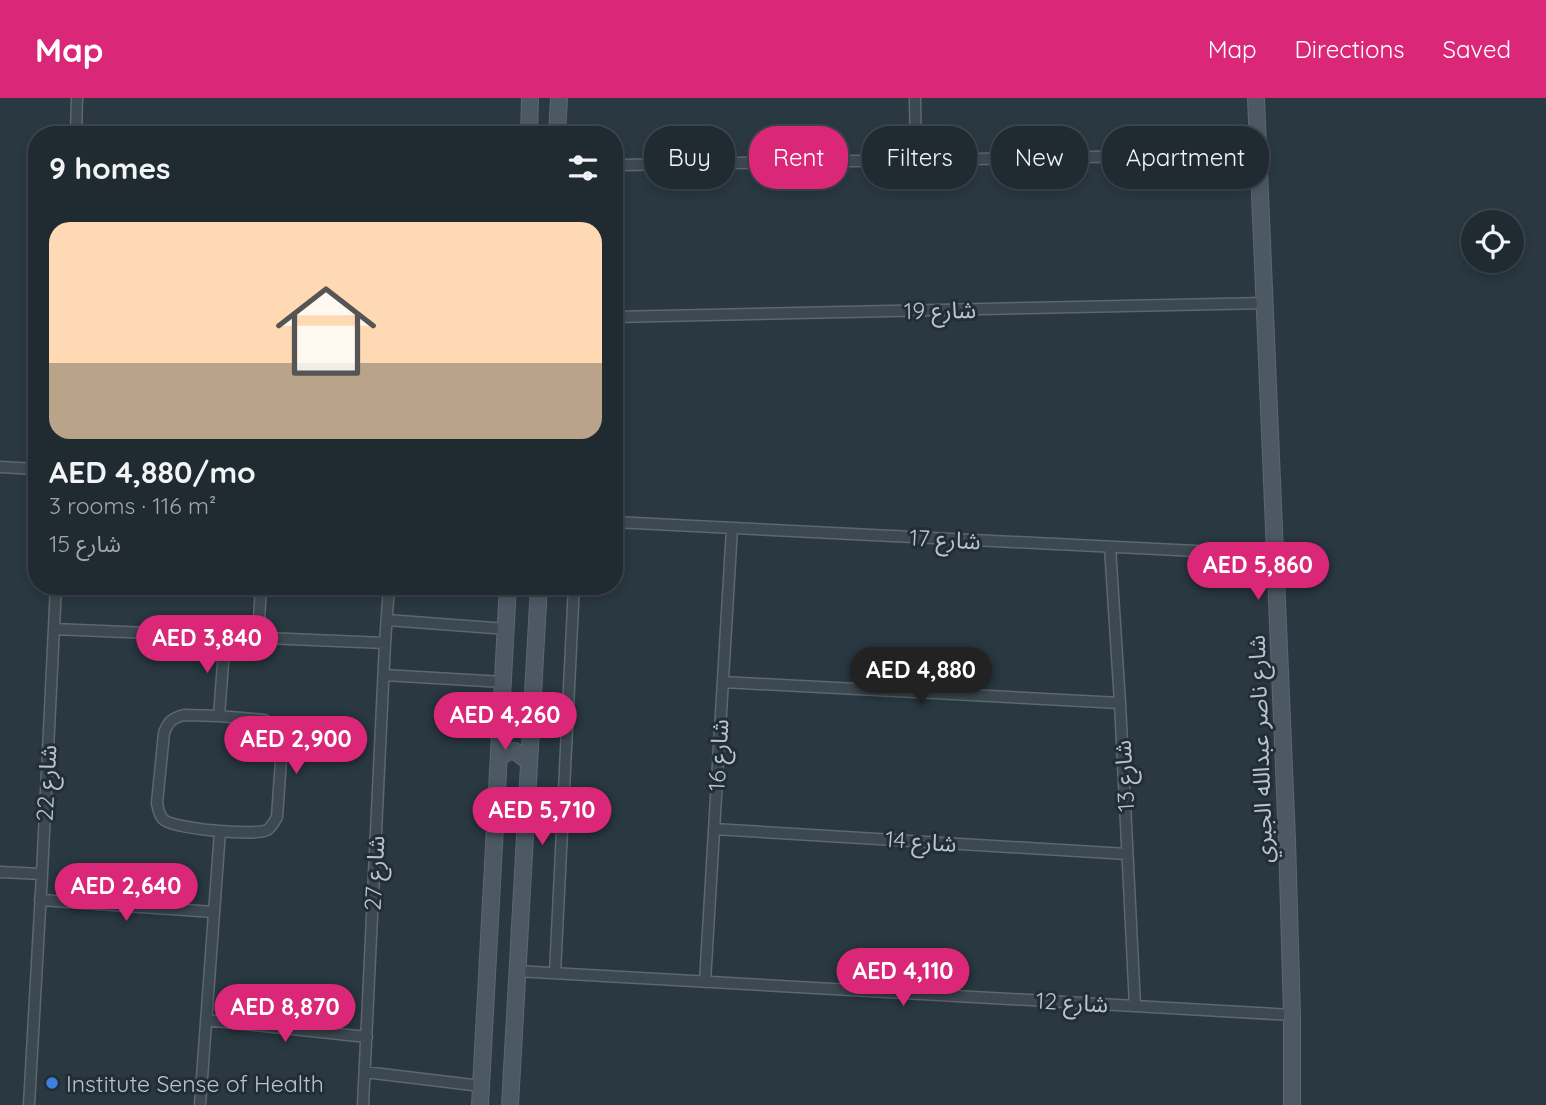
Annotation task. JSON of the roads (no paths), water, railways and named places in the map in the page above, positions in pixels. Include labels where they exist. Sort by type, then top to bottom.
[{"type":"main road","points":[[529,126],[530,98]]},
{"type":"main road","points":[[557,126],[559,98]]},
{"type":"main road","name":"شارع ناصر عبدالله الجبري","points":[[1256,98],[1258,126]]},
{"type":"main road","name":"شارع ناصر عبدالله الجبري","points":[[1261,189],[1292,1015],[1292,1105]]},
{"type":"main road","points":[[480,1105],[508,595]]},
{"type":"main road","points":[[510,1105],[538,595]]},
{"type":"main road","points":[[501,721],[505,730],[512,734],[519,735],[530,730]]},
{"type":"main road","points":[[499,758],[515,751],[528,761]]},
{"type":"street","points":[[76,126],[77,98]]},
{"type":"street","points":[[915,98],[915,126]]},
{"type":"street","points":[[977,160],[1102,157]]},
{"type":"street","points":[[623,165],[862,162]]},
{"type":"street","name":"شارع 19","points":[[623,317],[1265,303]]},
{"type":"street","points":[[0,467],[28,469]]},
{"type":"street","name":"شارع 17","points":[[623,522],[1275,555]]},
{"type":"street","name":"شارع 16","points":[[705,982],[732,528]]},
{"type":"street","name":"شارع 13","points":[[1110,547],[1135,1006]]},
{"type":"street","name":"شارع 22","points":[[29,1105],[56,595]]},
{"type":"street","points":[[258,638],[260,595]]},
{"type":"street","name":"شارع 27","points":[[363,1105],[388,595]]},
{"type":"street","points":[[555,973],[574,595]]},
{"type":"street","points":[[387,620],[507,629]]},
{"type":"street","points":[[54,629],[385,643]]},
{"type":"street","points":[[219,716],[226,637]]},
{"type":"street","points":[[383,675],[503,682]]},
{"type":"street","points":[[723,682],[1120,703]]},
{"type":"street","points":[[219,716],[264,720],[281,736],[277,817],[273,825],[265,831],[220,831],[174,825],[164,820],[159,811],[157,803],[164,733],[174,717],[219,716]]},
{"type":"street","name":"شارع 14","points":[[714,829],[1127,854]]},
{"type":"street","points":[[200,1105],[220,831]]},
{"type":"street","points":[[0,872],[42,873]]},
{"type":"street","points":[[40,900],[214,912]]},
{"type":"street","name":"شارع 12","points":[[516,971],[1292,1015]]},
{"type":"street","points":[[206,1020],[367,1037]]},
{"type":"street","points":[[365,1072],[481,1086]]},
{"type":"place","name":"Institute Sense of Health","points":[[52,1083]]}]
